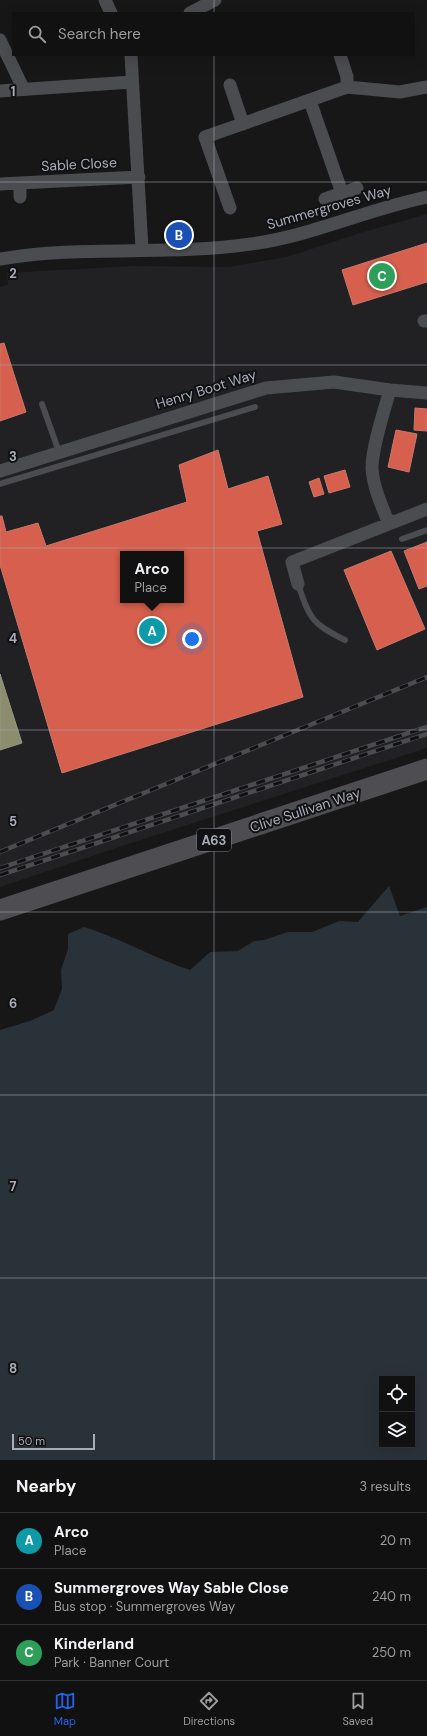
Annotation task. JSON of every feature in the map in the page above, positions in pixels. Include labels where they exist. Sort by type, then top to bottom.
[{"type":"highway","name":"Clive Sullivan Way","points":[[0,910],[427,769]]},
{"type":"highway","name":"Clive Sullivan Way","points":[[0,922],[427,783]]},
{"type":"street","points":[[105,0],[111,12]]},
{"type":"street","points":[[192,12],[216,0]]},
{"type":"street","points":[[0,40],[23,88]]},
{"type":"street","name":"Sable Close","points":[[131,56],[142,249]]},
{"type":"street","points":[[340,56],[347,77],[347,88]]},
{"type":"street","points":[[0,91],[23,88],[132,82]]},
{"type":"street","points":[[230,85],[243,124]]},
{"type":"street","points":[[230,208],[205,137],[347,88],[400,92],[427,87]]},
{"type":"street","points":[[310,101],[342,193]]},
{"type":"street","name":"Sable Close","points":[[0,184],[139,176]]},
{"type":"street","points":[[20,183],[20,197]]},
{"type":"street","points":[[325,199],[357,188]]},
{"type":"street","name":"Summergroves Way","points":[[0,259],[32,254],[142,249],[201,250],[252,244],[290,238],[396,203],[427,197]]},
{"type":"street","name":"Henry Boot Way","points":[[9,473],[59,452],[266,388],[334,382],[390,390],[427,393]]},
{"type":"street","points":[[389,524],[374,483],[372,467],[379,430],[390,390]]},
{"type":"street","points":[[298,584],[292,562],[427,509]]},
{"type":"lane","points":[[42,404],[59,452]]},
{"type":"lane","points":[[0,484],[9,473],[166,434],[255,408]]},
{"type":"lane","points":[[162,419],[166,434]]},
{"type":"lane","points":[[402,539],[427,530]]},
{"type":"lane","points":[[298,584],[312,620],[319,626],[346,640]]},
{"type":"shaded area","points":[[427,214],[427,748],[128,844],[0,887],[0,287],[8,285],[7,273],[132,266],[228,267],[287,257],[360,233]]},
{"type":"shaded area","points":[[389,886],[400,916],[427,907],[427,1460],[0,1460],[0,1030],[30,1021],[54,1010],[62,989],[61,970],[68,949],[68,934],[84,927],[190,970],[210,952],[238,951],[254,941],[264,940],[288,932],[312,932],[339,921],[358,922]]},
{"type":"building: Shops","points":[[427,243],[427,282],[353,305],[342,270]]},
{"type":"building: Shops","points":[[4,343],[26,412],[0,421],[0,344]]},
{"type":"building: Shops","points":[[415,408],[427,409],[427,431],[414,430]]},
{"type":"building: Shops","points":[[396,430],[417,434],[409,472],[388,467]]},
{"type":"building: Shops","points":[[218,450],[228,489],[268,476],[282,524],[257,531],[303,697],[62,773],[0,565],[0,516],[2,516],[6,532],[38,523],[46,546],[187,502],[179,465]]},
{"type":"building: Shops","points":[[345,470],[350,487],[329,493],[324,476]]},
{"type":"building: Shops","points":[[319,478],[324,494],[314,497],[309,482]]},
{"type":"building: Shops","points":[[427,542],[427,586],[419,589],[404,551]]},
{"type":"building: Shops","points":[[391,551],[425,629],[377,650],[344,570]]},
{"type":"building: Industry","points":[[0,674],[22,743],[0,750]]},
{"type":"railway","points":[[0,852],[427,677]]},
{"type":"railway","points":[[0,868],[427,727]]},
{"type":"railway","points":[[0,875],[427,734]]},
{"type":"place","name":"Summergroves Way Sable Close","points":[[179,235]]},
{"type":"place","name":"Kinderland","points":[[382,276]]},
{"type":"place","name":"Arco","points":[[152,631]]}]
